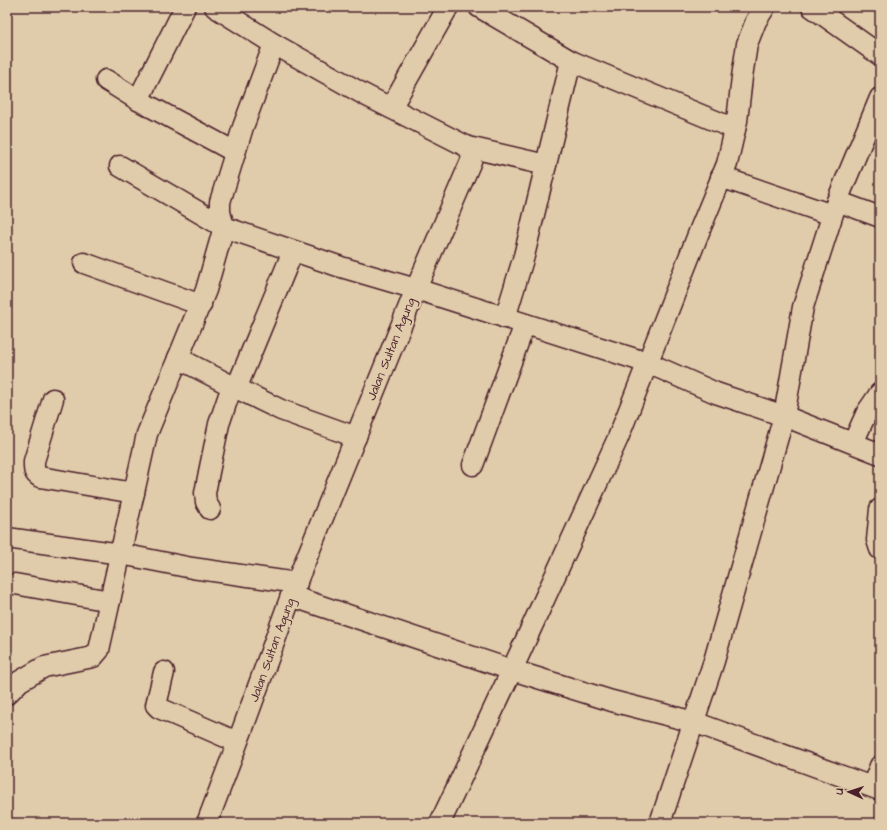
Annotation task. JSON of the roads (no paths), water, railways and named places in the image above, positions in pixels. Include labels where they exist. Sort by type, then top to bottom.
[{"type":"street","points":[[138,100],[186,7]]},
{"type":"street","points":[[215,7],[274,44],[391,108],[468,147],[546,165]]},
{"type":"street","points":[[479,7],[571,61],[735,129]]},
{"type":"street","points":[[440,823],[618,438],[648,363],[700,227],[727,164],[735,129],[747,44],[756,21],[765,7]]},
{"type":"street","points":[[812,7],[880,55]]},
{"type":"street","points":[[391,108],[440,9]]},
{"type":"street","points":[[7,694],[20,681],[44,667],[93,657],[99,650],[147,434],[206,290],[224,227],[220,212],[220,202],[235,152],[274,44]]},
{"type":"street","points":[[505,318],[524,256],[571,61]]},
{"type":"street","points":[[106,80],[138,100],[235,152]]},
{"type":"street","points":[[660,823],[714,661],[784,416],[802,307],[834,208],[880,98]]},
{"type":"street","name":"Jalan Sultan Agung","points":[[207,823],[294,590],[416,289],[471,161],[472,155],[468,147]]},
{"type":"street","points":[[120,166],[224,227],[341,267],[416,289],[648,363],[716,393],[784,416],[880,454]]},
{"type":"street","points":[[721,177],[834,208],[880,217]]},
{"type":"street","points":[[210,509],[206,502],[205,493],[219,424],[294,251]]},
{"type":"street","points":[[84,263],[200,305]]},
{"type":"street","points":[[473,465],[525,324]]},
{"type":"street","points":[[178,358],[281,410],[356,437]]},
{"type":"street","points":[[853,443],[867,412],[880,393]]},
{"type":"street","points":[[53,399],[34,461],[34,471],[36,474],[40,477],[134,493]]},
{"type":"street","points":[[880,510],[877,540],[880,549]]},
{"type":"street","points":[[7,538],[121,554],[294,590],[512,670],[612,701],[694,722],[876,789],[880,766]]},
{"type":"street","points":[[15,584],[110,601]]},
{"type":"street","points":[[164,672],[156,704],[159,708],[237,742]]}]
